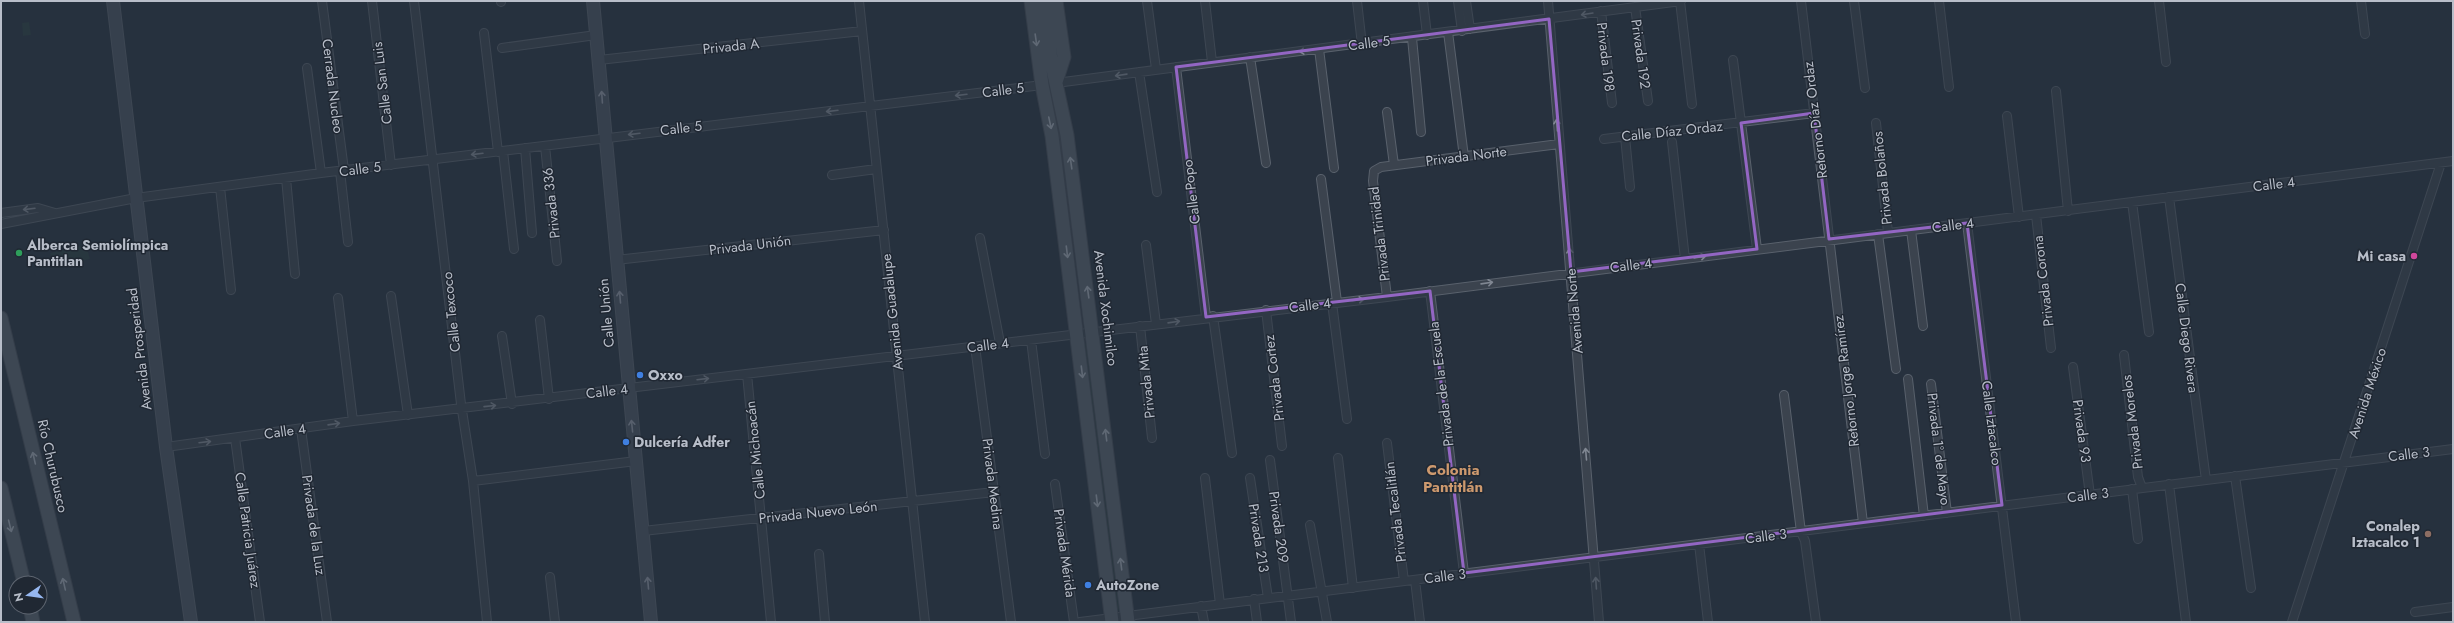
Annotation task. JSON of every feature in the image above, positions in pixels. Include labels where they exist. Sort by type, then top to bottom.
[{"type":"main road","points":[[1031,1],[1042,85],[1052,136],[1111,620]]},
{"type":"main road","points":[[1044,1],[1051,60],[1056,83]]},
{"type":"main road","name":"Avenida Xochimilco","points":[[1056,1],[1064,57],[1056,83],[1067,135],[1093,331],[1128,619]]},
{"type":"main road","name":"Río Churubusco","points":[[1,318],[74,622]]},
{"type":"main road","points":[[1,488],[22,575]]},
{"type":"street","name":"Avenida Prosperidad","points":[[113,1],[166,447],[183,550],[191,622]]},
{"type":"street","name":"Cerrada Nucleo","points":[[322,1],[342,171],[348,242]]},
{"type":"street","name":"Calle San Luis","points":[[372,1],[391,165]]},
{"type":"street","name":"Calle Texcoco","points":[[414,1],[473,481],[487,622]]},
{"type":"street","name":"Calle Unión","points":[[593,1],[651,622]]},
{"type":"street","name":"Avenida Guadalupe","points":[[860,1],[876,169],[884,230],[925,622]]},
{"type":"street","points":[[1147,1],[1156,69]]},
{"type":"street","points":[[1205,1],[1212,62]]},
{"type":"street","points":[[1357,1],[1362,45]]},
{"type":"street","points":[[1423,1],[1427,35]]},
{"type":"street","points":[[1458,1],[1466,30]]},
{"type":"street","points":[[1466,1],[1466,30]]},
{"type":"street","name":"Avenida Norte","points":[[1548,1],[1599,622]]},
{"type":"street","name":"Calle 5","points":[[1056,83],[1250,57],[1362,45],[1680,1]]},
{"type":"street","points":[[1680,1],[1692,104]]},
{"type":"street","name":"Retorno Díaz Ordaz","points":[[1801,1],[1829,239]]},
{"type":"street","points":[[1854,1],[1866,88]]},
{"type":"street","points":[[1939,1],[1949,87]]},
{"type":"street","points":[[2159,1],[2166,62]]},
{"type":"street","points":[[2361,1],[2365,34]]},
{"type":"street","name":"Privada 192","points":[[1635,7],[1648,101]]},
{"type":"street","name":"Privada 198","points":[[1601,11],[1612,103]]},
{"type":"street","name":"Privada A","points":[[599,60],[862,31]]},
{"type":"street","points":[[1448,32],[1464,157]]},
{"type":"street","points":[[484,33],[514,249]]},
{"type":"street","points":[[502,48],[596,35]]},
{"type":"street","points":[[1412,38],[1421,132]]},
{"type":"street","points":[[1319,49],[1334,168]]},
{"type":"street","points":[[1250,57],[1266,163]]},
{"type":"street","points":[[1733,60],[1757,249]]},
{"type":"street","name":"Calle Popo","points":[[1176,67],[1209,317],[1232,453]]},
{"type":"street","name":"Calle 5","points":[[307,68],[321,173]]},
{"type":"street","points":[[1139,72],[1157,192]]},
{"type":"street","name":"Calle 5","points":[[1,224],[136,198],[321,173],[501,152],[605,137],[870,107],[1042,85]]},
{"type":"street","points":[[2056,91],[2068,211]]},
{"type":"street","points":[[1387,112],[1394,166]]},
{"type":"street","name":"Calle Díaz Ordaz","points":[[1604,139],[1741,124],[1814,113]]},
{"type":"street","points":[[2007,116],[2019,217]]},
{"type":"street","name":"Privada Bolaños","points":[[1876,123],[1888,232]]},
{"type":"street","points":[[1625,137],[1630,187]]},
{"type":"street","points":[[1672,142],[1686,259]]},
{"type":"street","name":"Privada Norte","points":[[1374,171],[1381,167],[1559,144]]},
{"type":"street","name":"Privada 336","points":[[544,146],[557,261]]},
{"type":"street","points":[[525,148],[532,234]]},
{"type":"street","name":"Calle 4","points":[[166,447],[353,421],[512,404],[629,388],[1031,340],[1093,331],[1387,297],[1571,272],[1686,259],[1829,239],[2068,211],[2453,161]]},
{"type":"street","name":"Avenida México","points":[[2292,622],[2345,463],[2441,163]]},
{"type":"street","points":[[832,175],[876,169]]},
{"type":"street","name":"Privada Trinidad","points":[[1374,171],[1373,181],[1387,297]]},
{"type":"street","points":[[286,178],[296,274]]},
{"type":"street","points":[[1321,179],[1347,419]]},
{"type":"street","points":[[220,187],[232,290]]},
{"type":"street","name":"Calle Diego Rivera","points":[[2169,197],[2206,480]]},
{"type":"street","points":[[2132,202],[2149,332]]},
{"type":"street","name":"Calle 5","points":[[1,213],[38,208],[55,214]]},
{"type":"street","name":"Privada Corona","points":[[2036,215],[2051,348]]},
{"type":"street","name":"Calle Iztacalco","points":[[1967,223],[2016,622]]},
{"type":"street","name":"Privada Unión","points":[[616,260],[884,230]]},
{"type":"street","points":[[1911,230],[1924,326]]},
{"type":"street","points":[[1878,234],[1896,369]]},
{"type":"street","points":[[980,238],[1000,343]]},
{"type":"street","name":"Retorno Jorge Ramírez","points":[[1829,239],[1863,523]]},
{"type":"street","points":[[1146,245],[1156,324]]},
{"type":"street","name":"Privada de la Escuela","points":[[1430,291],[1464,573]]},
{"type":"street","points":[[391,296],[408,415]]},
{"type":"street","points":[[338,298],[353,421]]},
{"type":"street","name":"Privada Cortez","points":[[1266,310],[1282,446]]},
{"type":"street","points":[[540,320],[549,399]]},
{"type":"street","name":"Privada Mita","points":[[1140,326],[1152,438]]},
{"type":"street","points":[[502,336],[512,404]]},
{"type":"street","points":[[1031,340],[1045,454]]},
{"type":"street","name":"Privada Medina","points":[[975,346],[1011,622]]},
{"type":"street","name":"Privada Morelos","points":[[2124,355],[2138,477],[2142,488]]},
{"type":"street","name":"Privada 93","points":[[2073,367],[2090,495]]},
{"type":"street","name":"Calle Michoacán","points":[[747,374],[771,622]]},
{"type":"street","points":[[1908,379],[1924,516]]},
{"type":"street","name":"Privada 1º de Mayo","points":[[1931,384],[1947,513]]},
{"type":"street","points":[[1784,395],[1801,532],[1804,541],[1816,622]]},
{"type":"street","name":"Privada de la Luz","points":[[301,429],[327,622]]},
{"type":"street","name":"Calle Patricia Juárez","points":[[235,438],[260,622]]},
{"type":"street","name":"Privada Tecalitlán","points":[[1387,443],[1404,581]]},
{"type":"street","name":"Calle 3","points":[[1080,622],[1128,619],[1201,606],[1322,590],[1352,588],[2453,449]]},
{"type":"street","points":[[1338,458],[1352,588]]},
{"type":"street","name":"Privada 209","points":[[1270,460],[1291,622]]},
{"type":"street","points":[[473,481],[636,461]]},
{"type":"street","points":[[2235,476],[2251,588]]},
{"type":"street","points":[[1205,478],[1220,604]]},
{"type":"street","name":"Privada 213","points":[[1250,478],[1268,598]]},
{"type":"street","name":"Privada Mérida","points":[[1055,484],[1074,622]]},
{"type":"street","points":[[2169,484],[2186,622]]},
{"type":"street","points":[[2132,489],[2138,539]]},
{"type":"street","name":"Privada Nuevo León","points":[[643,531],[994,492]]},
{"type":"street","points":[[1310,525],[1318,581],[1322,590],[1327,622]]},
{"type":"street","points":[[1699,544],[1708,622]]},
{"type":"street","points":[[819,554],[825,622]]},
{"type":"street","points":[[550,577],[555,622]]},
{"type":"street","points":[[1414,580],[1420,622]]},
{"type":"street","points":[[1254,599],[1257,622]]},
{"type":"street","points":[[1201,606],[1204,622]]},
{"type":"street","points":[[2415,612],[2453,607]]},
{"type":"highlighted area","points":[[1549,19],[1571,272],[1757,249],[1741,123],[1814,113],[1829,239],[1967,223],[2002,505],[1464,573],[1430,291],[1206,317],[1176,67]]},
{"type":"green space","points":[[29,22],[31,35],[23,36],[22,23]]},
{"type":"green space","points":[[86,245],[90,259],[53,268],[50,253]]},
{"type":"green space","points":[[1089,343],[1123,610],[1113,612],[1080,344]]},
{"type":"place","name":"Alberca Semiolímpica Pantitlan","points":[[19,253]]},
{"type":"place","name":"Mi casa","points":[[2414,256]]},
{"type":"place","name":"Oxxo","points":[[640,375]]},
{"type":"place","name":"Dulcería Adfer","points":[[626,442]]},
{"type":"place","name":"Conalep Iztacalco 1","points":[[2428,534]]},
{"type":"place","name":"AutoZone","points":[[1088,585]]},
{"type":"district","name":"Colonia Pantitlán","points":[[1453,478]]}]
